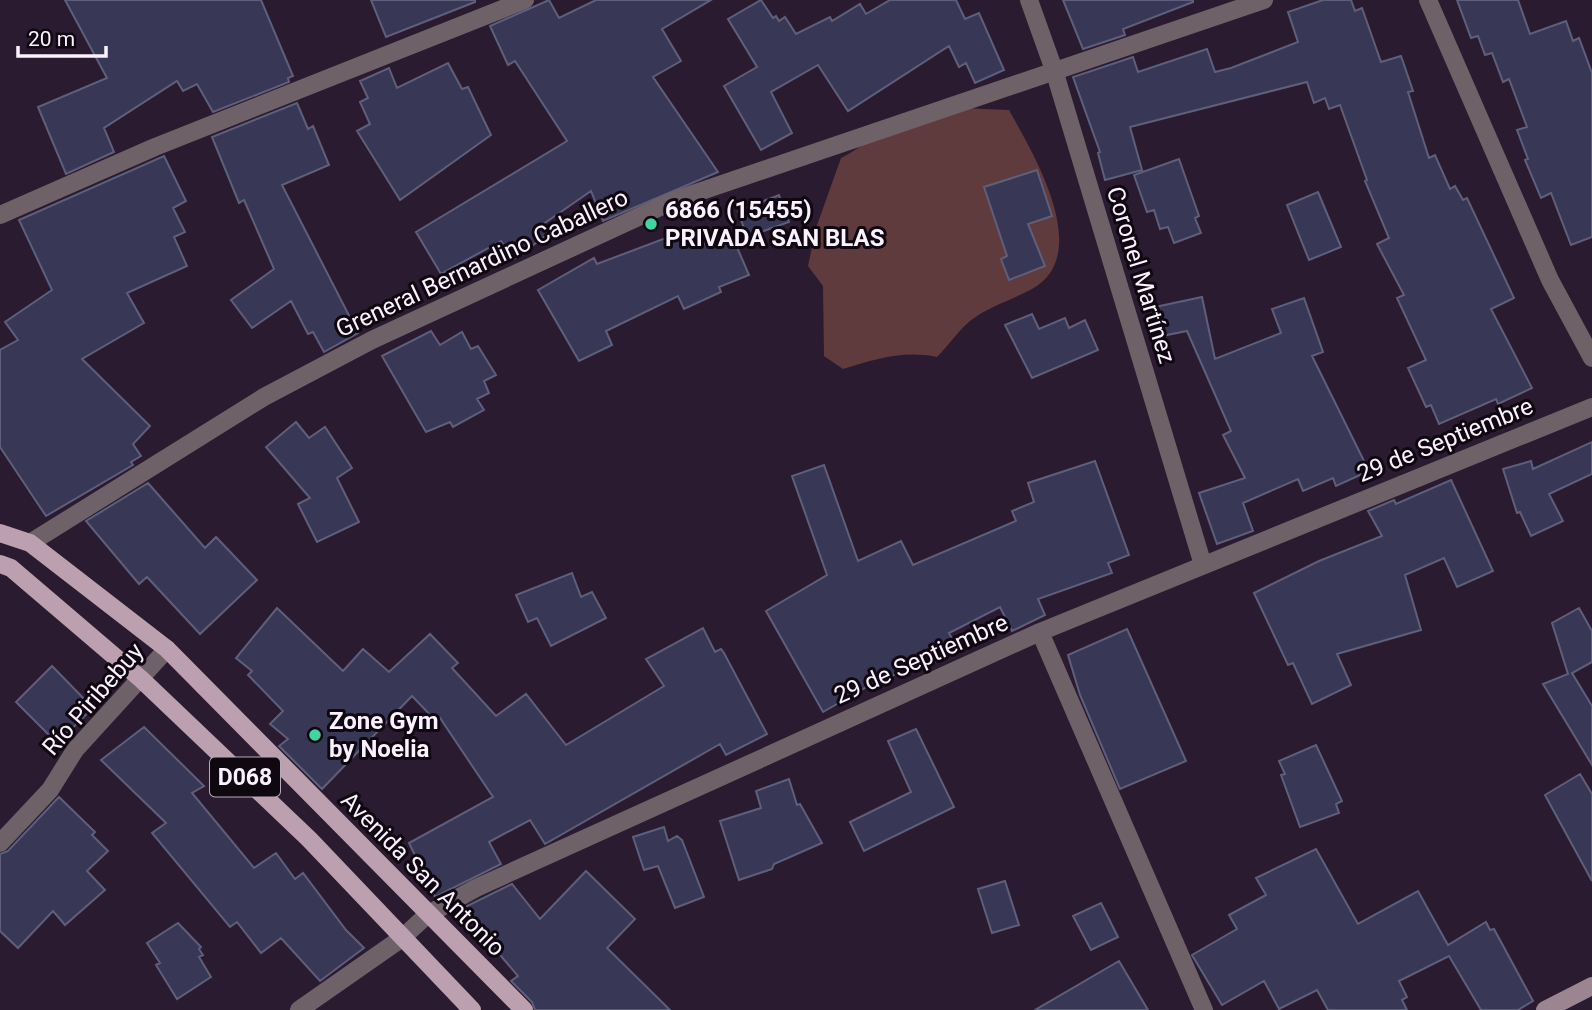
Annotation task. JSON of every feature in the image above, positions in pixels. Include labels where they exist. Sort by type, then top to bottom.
[{"type":"main road","name":"Avenida San Antonio","points":[[0,533],[30,543],[167,649],[427,915],[524,1010]]},
{"type":"main road","name":"D068","points":[[0,564],[11,568],[141,679],[309,839],[472,1010]]},
{"type":"main road","points":[[1545,1010],[1592,986]]},
{"type":"street","points":[[0,215],[155,147],[525,0]]},
{"type":"street","name":"Coronel Martínez","points":[[1029,0],[1054,70],[1203,565]]},
{"type":"street","name":"Greneral Bernardino Caballero","points":[[30,543],[264,397],[372,340],[675,200],[1264,0]]},
{"type":"street","points":[[1428,0],[1550,280],[1592,358]]},
{"type":"street","name":"29 de Septiembre","points":[[299,1010],[402,939],[427,915],[476,888],[1040,632],[1592,407]]},
{"type":"street","points":[[1040,632],[1204,1010]]},
{"type":"street","name":"Río Piribebuy","points":[[0,843],[50,790],[75,750],[167,649]]},
{"type":"shaded area","points":[[942,108],[1009,110],[1043,176],[1053,202],[1058,228],[1058,252],[1050,273],[1032,289],[970,321],[937,357],[901,355],[843,369],[824,356],[823,286],[808,266],[816,228],[841,158],[905,116],[917,112]]},
{"type":"building","points":[[65,0],[261,0],[293,76],[288,78],[289,82],[213,112],[197,84],[183,91],[177,81],[104,128],[114,152],[66,174],[38,107],[107,78]]},
{"type":"building","points":[[371,0],[475,0],[475,2],[386,37]]},
{"type":"building","points":[[549,0],[559,18],[596,0],[711,0],[662,29],[681,61],[653,77],[718,172],[603,221],[591,191],[542,225],[548,234],[514,259],[501,241],[441,274],[416,232],[567,141],[515,61],[508,65],[490,26]]},
{"type":"building","points":[[761,0],[773,18],[776,16],[779,21],[785,17],[796,34],[830,17],[832,21],[860,4],[866,14],[890,0],[956,0],[965,19],[979,13],[1004,70],[975,83],[966,63],[959,67],[949,46],[848,111],[818,65],[771,92],[792,133],[761,150],[724,86],[757,67],[728,19]]},
{"type":"building","points":[[1063,0],[1193,2],[1123,29],[1125,35],[1083,49]]},
{"type":"building","points":[[1323,0],[1351,0],[1355,11],[1362,8],[1381,62],[1401,56],[1413,91],[1408,92],[1429,158],[1435,155],[1450,189],[1455,186],[1463,200],[1467,198],[1514,298],[1491,309],[1532,388],[1498,404],[1496,399],[1439,424],[1431,405],[1426,407],[1408,368],[1426,360],[1397,298],[1404,295],[1377,244],[1389,238],[1365,181],[1367,180],[1340,105],[1329,109],[1325,98],[1314,103],[1307,82],[1130,127],[1142,170],[1105,180],[1098,153],[1100,152],[1073,77],[1133,57],[1138,72],[1207,49],[1215,72],[1231,68],[1298,42],[1288,12]]},
{"type":"building","points":[[1457,0],[1518,0],[1530,34],[1566,21],[1573,41],[1579,38],[1592,73],[1592,237],[1571,245],[1551,193],[1541,198],[1525,160],[1528,159],[1517,130],[1527,127],[1509,79],[1503,82],[1492,53],[1485,55],[1478,36],[1471,38]]},
{"type":"building","points":[[448,63],[462,89],[468,87],[491,135],[400,200],[357,131],[370,124],[360,102],[368,98],[360,81],[389,68],[397,88]]},
{"type":"building","points":[[297,103],[308,129],[313,126],[329,165],[282,185],[358,333],[324,352],[313,332],[308,334],[291,301],[252,328],[231,300],[274,269],[244,200],[239,203],[212,137]]},
{"type":"building","points":[[164,156],[186,201],[173,208],[185,232],[174,237],[187,266],[127,293],[144,323],[82,359],[150,426],[133,444],[141,456],[131,462],[133,465],[46,516],[0,447],[0,350],[18,340],[5,322],[52,290],[19,220]]},
{"type":"building","points":[[1179,159],[1199,216],[1195,218],[1201,233],[1174,243],[1168,227],[1160,229],[1154,210],[1147,212],[1134,175]]},
{"type":"building","points":[[1037,170],[1052,216],[1028,224],[1045,266],[1009,280],[1001,259],[1007,256],[984,187]]},
{"type":"building","points":[[1318,192],[1341,247],[1309,260],[1287,205]]},
{"type":"building","points":[[779,195],[789,222],[747,237],[738,211]]},
{"type":"building","points":[[687,230],[689,236],[698,231],[704,244],[730,231],[749,275],[719,287],[721,292],[684,309],[678,296],[606,331],[612,345],[579,361],[538,290],[594,258],[597,264]]},
{"type":"building","points":[[1202,297],[1215,359],[1281,333],[1272,309],[1304,298],[1323,352],[1312,356],[1369,471],[1336,486],[1333,478],[1303,491],[1298,479],[1243,503],[1253,531],[1217,544],[1199,493],[1245,478],[1223,435],[1231,431],[1187,331],[1162,336],[1155,307]]},
{"type":"building","points":[[1032,314],[1039,329],[1065,318],[1069,328],[1085,320],[1098,350],[1032,378],[1005,325]]},
{"type":"building","points":[[431,331],[440,345],[462,332],[471,349],[478,346],[496,375],[484,381],[489,393],[477,399],[484,410],[453,427],[450,422],[426,432],[382,356]]},
{"type":"building","points":[[296,422],[309,438],[325,427],[352,468],[337,478],[359,522],[317,542],[298,504],[310,498],[266,447]]},
{"type":"building","points":[[1592,442],[1592,474],[1549,494],[1563,521],[1531,536],[1520,512],[1517,513],[1503,469],[1531,461],[1533,469]]},
{"type":"building","points":[[1095,461],[1129,555],[1108,563],[1112,573],[1038,599],[1045,615],[1012,631],[1000,607],[949,633],[958,650],[920,669],[916,662],[892,676],[891,673],[823,712],[766,611],[827,575],[792,476],[824,465],[858,561],[901,541],[913,565],[1016,521],[1012,511],[1034,502],[1028,483]]},
{"type":"building","points":[[1451,480],[1493,571],[1457,587],[1444,558],[1405,575],[1421,630],[1337,654],[1351,685],[1312,704],[1293,663],[1288,665],[1254,593],[1319,561],[1382,536],[1368,511],[1394,500],[1396,504]]},
{"type":"building","points":[[148,483],[205,548],[216,537],[257,580],[200,634],[147,577],[139,584],[86,521]]},
{"type":"building","points":[[572,573],[581,597],[592,592],[606,618],[551,646],[537,618],[528,622],[516,595]]},
{"type":"building","points":[[277,608],[343,671],[363,649],[389,672],[430,634],[458,663],[452,668],[496,716],[526,694],[566,745],[664,686],[646,659],[703,628],[715,652],[721,649],[724,653],[767,734],[726,755],[720,744],[545,844],[530,820],[489,842],[501,864],[435,897],[409,843],[493,797],[440,718],[436,721],[412,696],[322,789],[279,746],[288,739],[270,724],[283,711],[248,675],[252,671],[236,658]]},
{"type":"building","points":[[1579,608],[1592,631],[1592,662],[1572,673],[1592,706],[1592,765],[1543,684],[1568,674],[1552,623]]},
{"type":"building","points":[[1127,629],[1186,761],[1120,789],[1080,695],[1068,655]]},
{"type":"building","points":[[52,666],[93,708],[57,743],[16,702]]},
{"type":"building","points":[[144,727],[204,786],[192,793],[254,868],[276,853],[295,879],[303,873],[346,930],[364,948],[320,981],[281,938],[261,953],[237,922],[230,927],[152,833],[166,823],[101,760]]},
{"type":"building","points":[[916,729],[954,807],[864,851],[850,822],[911,792],[888,741]]},
{"type":"building","points":[[1316,745],[1342,801],[1336,804],[1339,813],[1300,827],[1281,775],[1285,774],[1279,761]]},
{"type":"building","points":[[1580,774],[1592,794],[1592,881],[1545,795]]},
{"type":"building","points":[[789,779],[797,805],[800,804],[822,843],[774,864],[772,869],[739,880],[720,821],[761,808],[756,791]]},
{"type":"building","points":[[59,797],[95,832],[92,835],[108,851],[87,871],[105,890],[65,925],[53,911],[18,948],[0,931],[0,854],[8,851]]},
{"type":"building","points":[[664,827],[668,841],[677,836],[682,840],[704,897],[675,908],[658,866],[644,870],[633,837]]},
{"type":"building","points":[[1316,849],[1358,924],[1418,891],[1448,945],[1486,922],[1490,930],[1494,929],[1533,1001],[1518,1010],[1481,1010],[1449,956],[1399,981],[1407,997],[1402,1000],[1407,1010],[1328,1010],[1317,990],[1279,1009],[1264,981],[1222,1005],[1192,955],[1237,929],[1229,915],[1266,895],[1256,878]]},
{"type":"building","points":[[586,871],[635,919],[607,948],[670,1010],[535,1010],[532,1002],[511,981],[518,976],[461,909],[512,884],[540,919]]},
{"type":"building","points":[[1005,881],[1019,925],[992,933],[978,889]]},
{"type":"building","points":[[1101,903],[1118,937],[1091,950],[1073,916]]},
{"type":"building","points":[[178,923],[201,947],[199,949],[203,955],[199,957],[211,977],[177,999],[156,965],[160,963],[147,943]]},
{"type":"building","points":[[1119,961],[1148,1010],[1035,1010]]},
{"type":"place","name":"6866 (15455) PRIVADA SAN BLAS","points":[[651,224]]},
{"type":"place","name":"Zone Gym by Noelia","points":[[315,735]]}]
